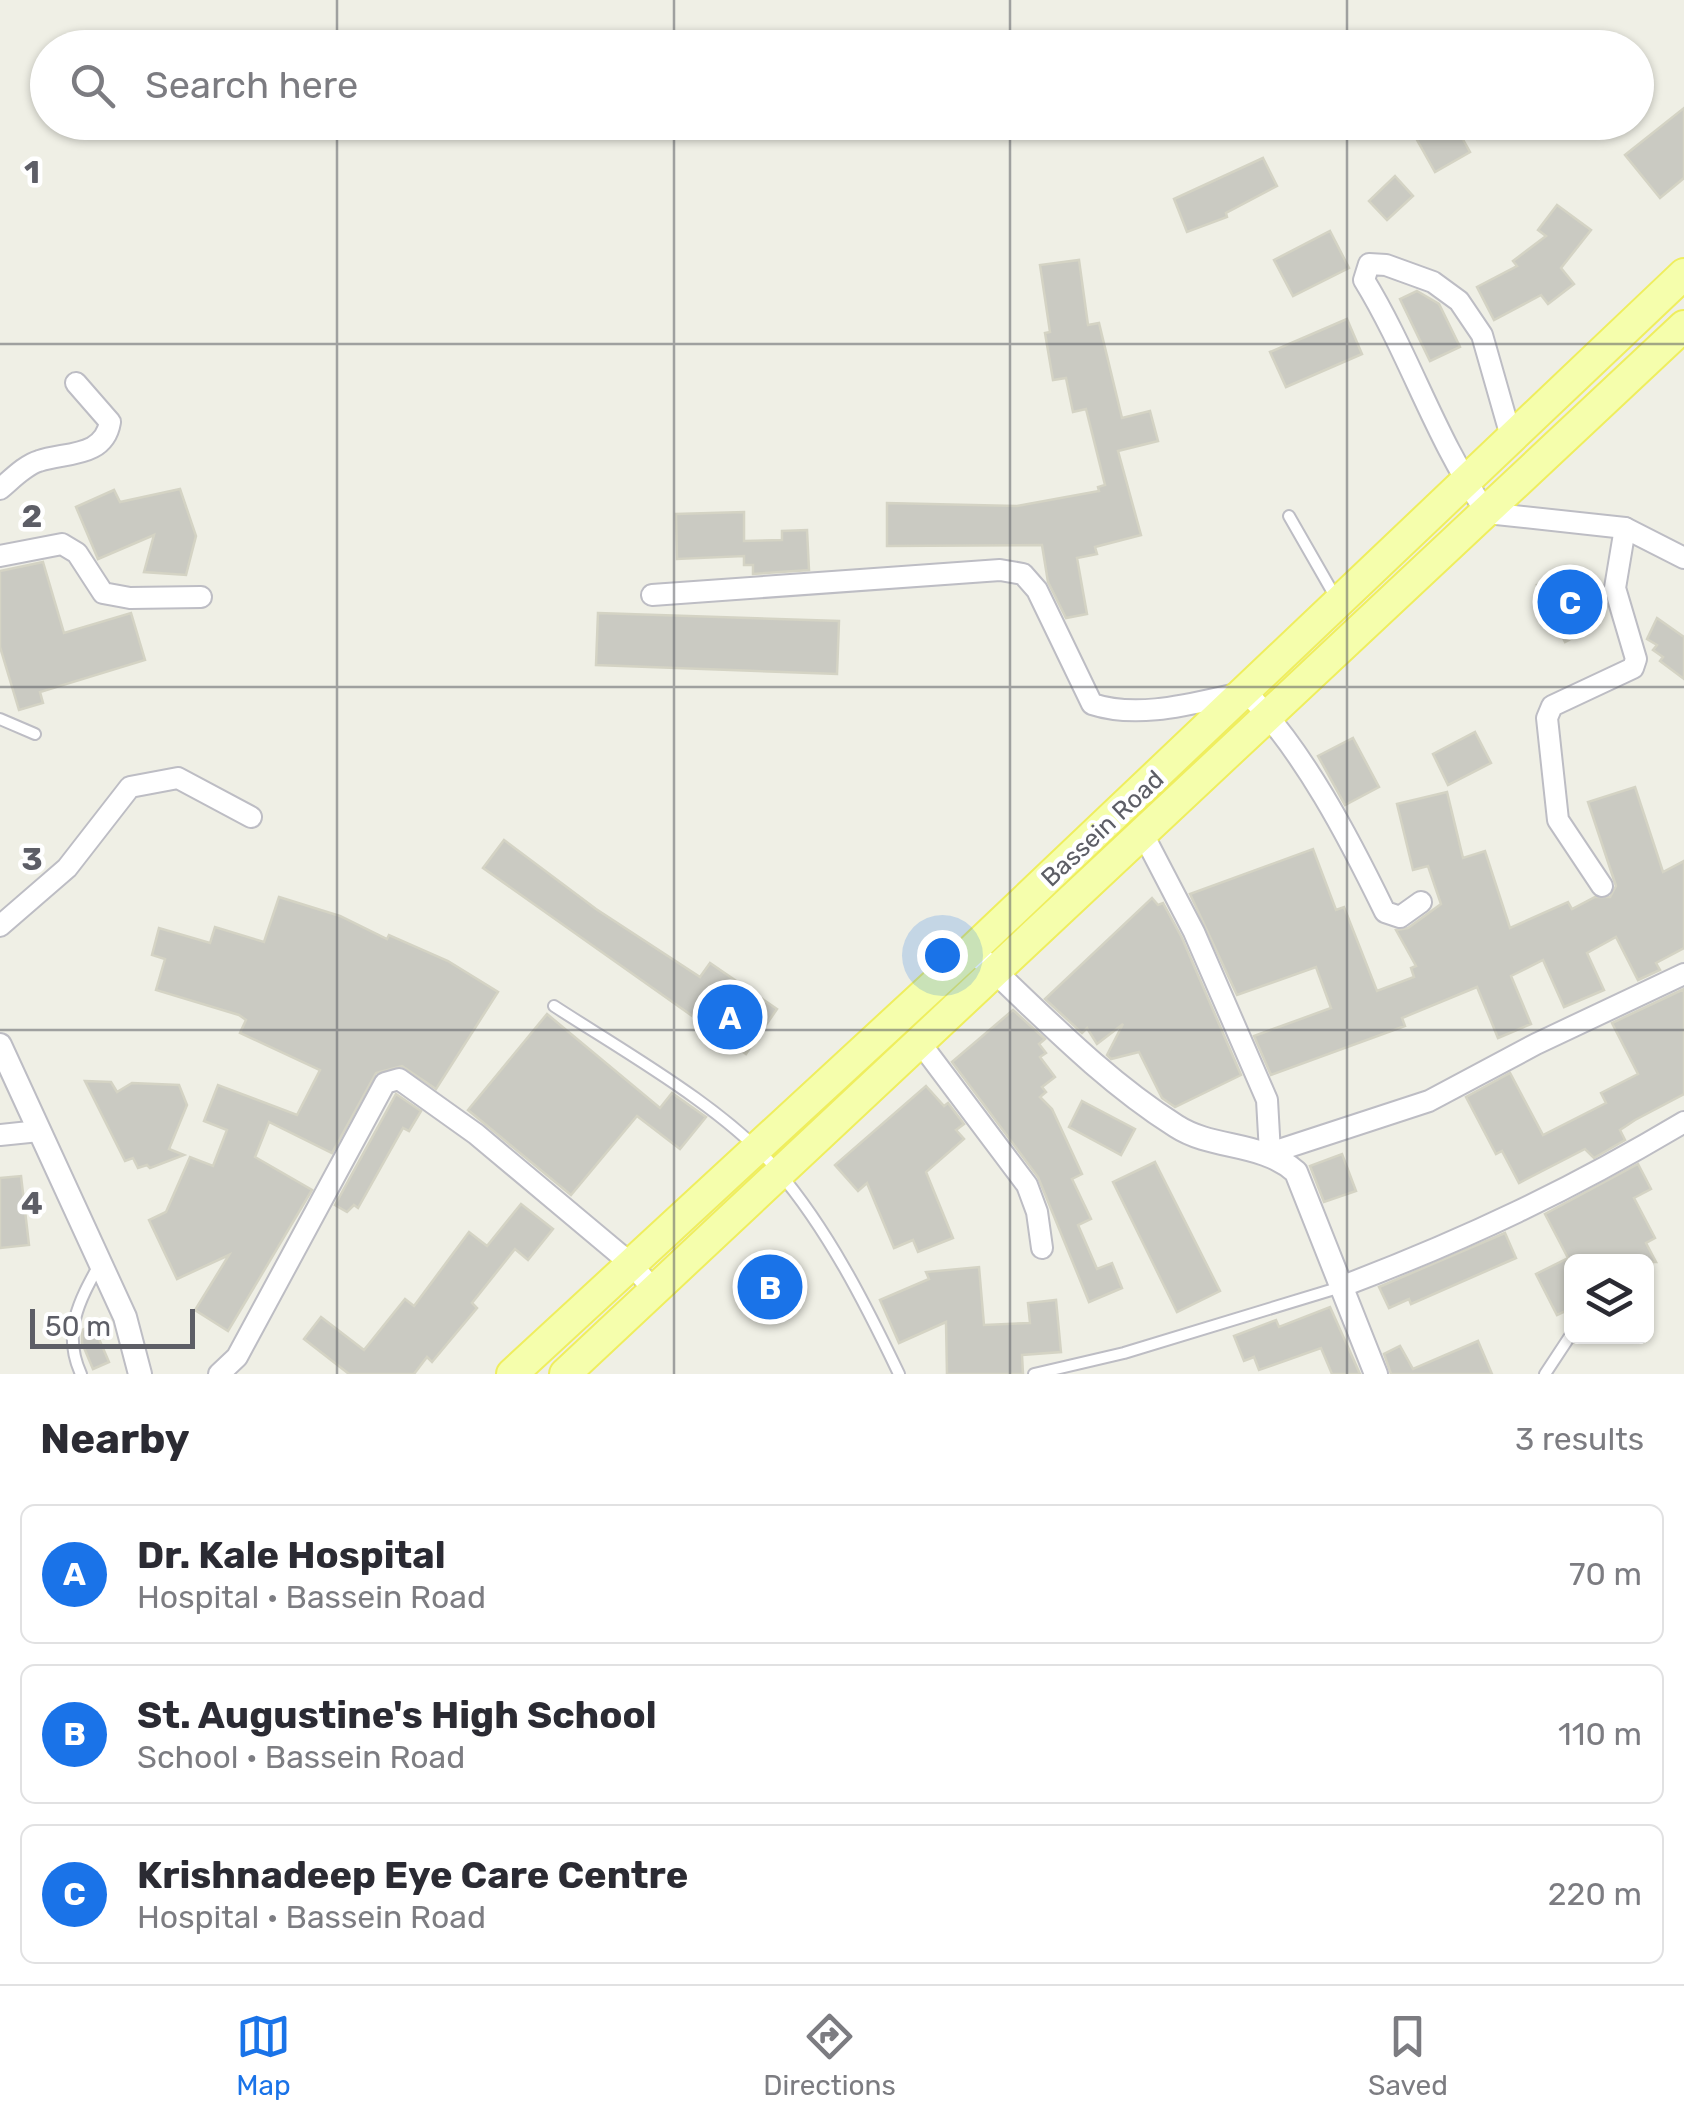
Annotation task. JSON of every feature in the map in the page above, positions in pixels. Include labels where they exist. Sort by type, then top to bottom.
[{"type":"main road","name":"Bassein Road","points":[[565,1374],[918,1040],[984,961],[1246,692],[1684,274]]},
{"type":"main road","name":"Bassein Road","points":[[512,1374],[754,1146],[1142,834],[1684,326]]},
{"type":"street","points":[[1512,440],[1482,335],[1459,301],[1433,282],[1386,265],[1369,264],[1364,280],[1388,319],[1466,484],[1486,513],[1625,528],[1684,558]]},
{"type":"street","points":[[0,489],[40,460],[68,458],[97,445],[108,432],[110,422],[76,384]]},
{"type":"street","points":[[1602,886],[1558,820],[1547,718],[1552,706],[1626,675],[1633,668],[1636,658],[1615,588],[1625,528]]},
{"type":"street","points":[[0,556],[62,544],[77,553],[104,593],[130,598],[201,597]]},
{"type":"street","points":[[652,595],[1000,570],[1023,574],[1038,590],[1092,704],[1113,710],[1174,707],[1246,692],[1270,717],[1346,831],[1384,912],[1400,917],[1421,902]]},
{"type":"street","points":[[0,926],[67,868],[130,787],[178,778],[251,817]]},
{"type":"street","points":[[1142,834],[1194,932],[1267,1100],[1270,1152]]},
{"type":"street","points":[[984,961],[1084,1058],[1180,1129],[1270,1152],[1296,1172],[1376,1374]]},
{"type":"street","points":[[1270,1152],[1429,1101],[1536,1044],[1684,974]]},
{"type":"street","points":[[918,1040],[1027,1185],[1038,1212],[1042,1248]]},
{"type":"street","points":[[0,1045],[124,1317],[140,1374]]},
{"type":"street","points":[[219,1374],[237,1356],[385,1083],[399,1079],[476,1134],[630,1262],[654,1290]]},
{"type":"street","points":[[1343,1286],[1467,1239],[1593,1176],[1684,1122]]},
{"type":"street","points":[[0,1134],[39,1132]]},
{"type":"lane","points":[[1290,516],[1339,604]]},
{"type":"lane","points":[[0,720],[35,734]]},
{"type":"lane","points":[[554,1006],[670,1083],[754,1146],[778,1170],[857,1286],[899,1374]]},
{"type":"lane","points":[[81,1374],[73,1355],[76,1307],[100,1264]]},
{"type":"lane","points":[[1034,1374],[1124,1353],[1343,1286]]},
{"type":"lane","points":[[1545,1374],[1565,1344]]},
{"type":"building","points":[[1684,108],[1684,178],[1660,198],[1625,155],[1644,140],[1654,140],[1654,132]]},
{"type":"building","points":[[1417,140],[1463,140],[1470,152],[1435,172]]},
{"type":"building","points":[[1263,158],[1277,186],[1226,213],[1227,217],[1187,232],[1174,199]]},
{"type":"building","points":[[1395,176],[1413,196],[1387,220],[1369,201]]},
{"type":"building","points":[[1557,205],[1591,230],[1561,268],[1574,284],[1548,304],[1541,295],[1494,320],[1477,287],[1517,266],[1513,261],[1546,236],[1538,230]]},
{"type":"building","points":[[1330,231],[1349,268],[1293,296],[1274,260]]},
{"type":"building","points":[[1079,260],[1088,325],[1099,323],[1122,418],[1150,411],[1158,441],[1118,451],[1141,535],[1095,547],[1097,554],[1077,558],[1087,614],[1066,618],[1048,582],[1042,545],[887,546],[887,503],[1017,506],[1099,491],[1098,487],[1105,485],[1086,409],[1073,412],[1066,378],[1053,380],[1045,333],[1050,332],[1040,265]]},
{"type":"building","points":[[1417,291],[1439,304],[1460,347],[1430,361],[1400,299]]},
{"type":"building","points":[[1347,319],[1362,354],[1286,387],[1270,352]]},
{"type":"building","points":[[180,489],[196,536],[186,575],[144,572],[154,535],[98,559],[76,507],[114,490],[120,502]]},
{"type":"building","points":[[744,512],[744,541],[782,540],[782,531],[807,530],[809,570],[753,574],[753,565],[744,565],[744,556],[677,559],[676,514]]},
{"type":"building","points":[[43,562],[64,633],[131,613],[145,660],[40,692],[43,703],[19,710],[0,647],[0,571]]},
{"type":"building","points":[[1578,570],[1601,586],[1606,607],[1599,624],[1565,642],[1537,585]]},
{"type":"building","points":[[598,613],[839,621],[837,674],[596,665]]},
{"type":"building","points":[[1657,618],[1684,637],[1684,679],[1660,661],[1663,657],[1653,650],[1657,645],[1647,639]]},
{"type":"building","points":[[1475,732],[1491,763],[1448,785],[1433,754]]},
{"type":"building","points":[[1353,738],[1379,787],[1345,805],[1318,756]]},
{"type":"building","points":[[1635,787],[1663,872],[1684,861],[1684,948],[1656,963],[1660,970],[1638,980],[1616,937],[1587,953],[1604,990],[1564,1007],[1543,960],[1511,976],[1531,1024],[1498,1038],[1477,987],[1402,1018],[1405,1026],[1271,1075],[1254,1036],[1331,1008],[1316,967],[1237,995],[1190,894],[1313,849],[1336,910],[1344,907],[1377,991],[1414,977],[1411,968],[1416,966],[1396,930],[1408,928],[1441,904],[1428,866],[1413,870],[1397,804],[1447,792],[1463,858],[1485,851],[1510,928],[1568,902],[1572,909],[1595,897],[1610,897],[1616,886],[1588,802]]},
{"type":"building","points":[[504,840],[596,909],[700,977],[710,963],[777,1009],[746,1054],[483,868]]},
{"type":"building","points":[[279,897],[340,916],[387,939],[389,935],[448,961],[498,992],[436,1089],[402,1066],[376,1073],[332,1153],[269,1122],[255,1157],[312,1190],[228,1331],[195,1310],[229,1255],[177,1279],[149,1220],[166,1212],[190,1157],[213,1166],[227,1130],[204,1121],[218,1085],[297,1115],[320,1070],[240,1033],[246,1020],[239,1015],[156,990],[165,959],[152,955],[159,928],[210,943],[215,927],[264,942]]},
{"type":"building","points":[[1152,898],[1158,905],[1163,903],[1182,938],[1241,1075],[1175,1107],[1162,1098],[1139,1052],[1111,1059],[1107,1055],[1123,1024],[1097,1044],[1087,1028],[1082,1033],[1045,999]]},
{"type":"building","points":[[1684,989],[1684,1094],[1620,1130],[1625,1140],[1594,1158],[1585,1149],[1519,1183],[1502,1151],[1496,1154],[1466,1097],[1510,1073],[1543,1135],[1606,1103],[1601,1093],[1638,1074],[1612,1023]]},
{"type":"building","points":[[1013,1010],[1045,1039],[1039,1044],[1046,1053],[1040,1057],[1055,1077],[1042,1087],[1046,1092],[1040,1097],[1052,1109],[1082,1174],[1072,1179],[1091,1219],[1078,1225],[1097,1269],[1112,1263],[1122,1288],[1089,1302],[1038,1177],[952,1062]]},
{"type":"building","points":[[547,1014],[660,1108],[672,1093],[706,1117],[680,1149],[637,1116],[571,1195],[468,1110]]},
{"type":"building","points":[[85,1081],[111,1082],[117,1092],[132,1083],[179,1085],[187,1105],[169,1149],[184,1155],[150,1168],[138,1168],[133,1158],[125,1161]]},
{"type":"building","points":[[926,1086],[944,1106],[948,1103],[964,1124],[956,1130],[964,1139],[926,1172],[953,1238],[918,1252],[913,1240],[894,1248],[867,1183],[858,1191],[835,1165]]},
{"type":"building","points":[[396,1094],[421,1111],[409,1131],[403,1128],[358,1208],[354,1205],[347,1212],[335,1205]]},
{"type":"building","points":[[1082,1101],[1135,1129],[1121,1155],[1069,1127]]},
{"type":"building","points":[[1342,1154],[1356,1191],[1324,1202],[1310,1166]]},
{"type":"building","points":[[1155,1162],[1220,1291],[1177,1312],[1113,1182]]},
{"type":"building","points":[[1638,1164],[1651,1189],[1634,1198],[1655,1238],[1646,1243],[1652,1254],[1566,1254],[1545,1214]]},
{"type":"building","points":[[21,1176],[29,1245],[0,1248],[0,1178]]},
{"type":"building","points":[[521,1204],[553,1229],[528,1260],[515,1249],[472,1303],[477,1308],[432,1362],[427,1357],[414,1374],[349,1374],[304,1339],[321,1317],[364,1350],[405,1299],[414,1306],[469,1232],[487,1246]]},
{"type":"building","points":[[1505,1233],[1516,1258],[1411,1304],[1409,1299],[1389,1308],[1379,1287]]},
{"type":"building","points":[[1564,1260],[1564,1312],[1557,1315],[1536,1274]]},
{"type":"building","points":[[979,1267],[984,1325],[1030,1323],[1028,1303],[1056,1300],[1061,1352],[1022,1355],[1023,1374],[947,1374],[946,1322],[899,1343],[880,1300],[929,1279],[926,1272]]},
{"type":"building","points":[[1330,1307],[1360,1374],[1332,1374],[1321,1348],[1259,1370],[1254,1357],[1244,1361],[1234,1336],[1276,1320],[1279,1327]]},
{"type":"building","points":[[93,1325],[109,1362],[93,1369],[82,1343],[82,1330]]},
{"type":"building","points":[[1478,1341],[1492,1374],[1391,1374],[1384,1354],[1400,1346],[1413,1369]]},
{"type":"place","name":"Krishnadeep Eye Care Centre","points":[[1570,602]]},
{"type":"place","name":"Dr. Kale Hospital","points":[[730,1017]]},
{"type":"place","name":"St. Augustine's High School","points":[[770,1287]]}]
